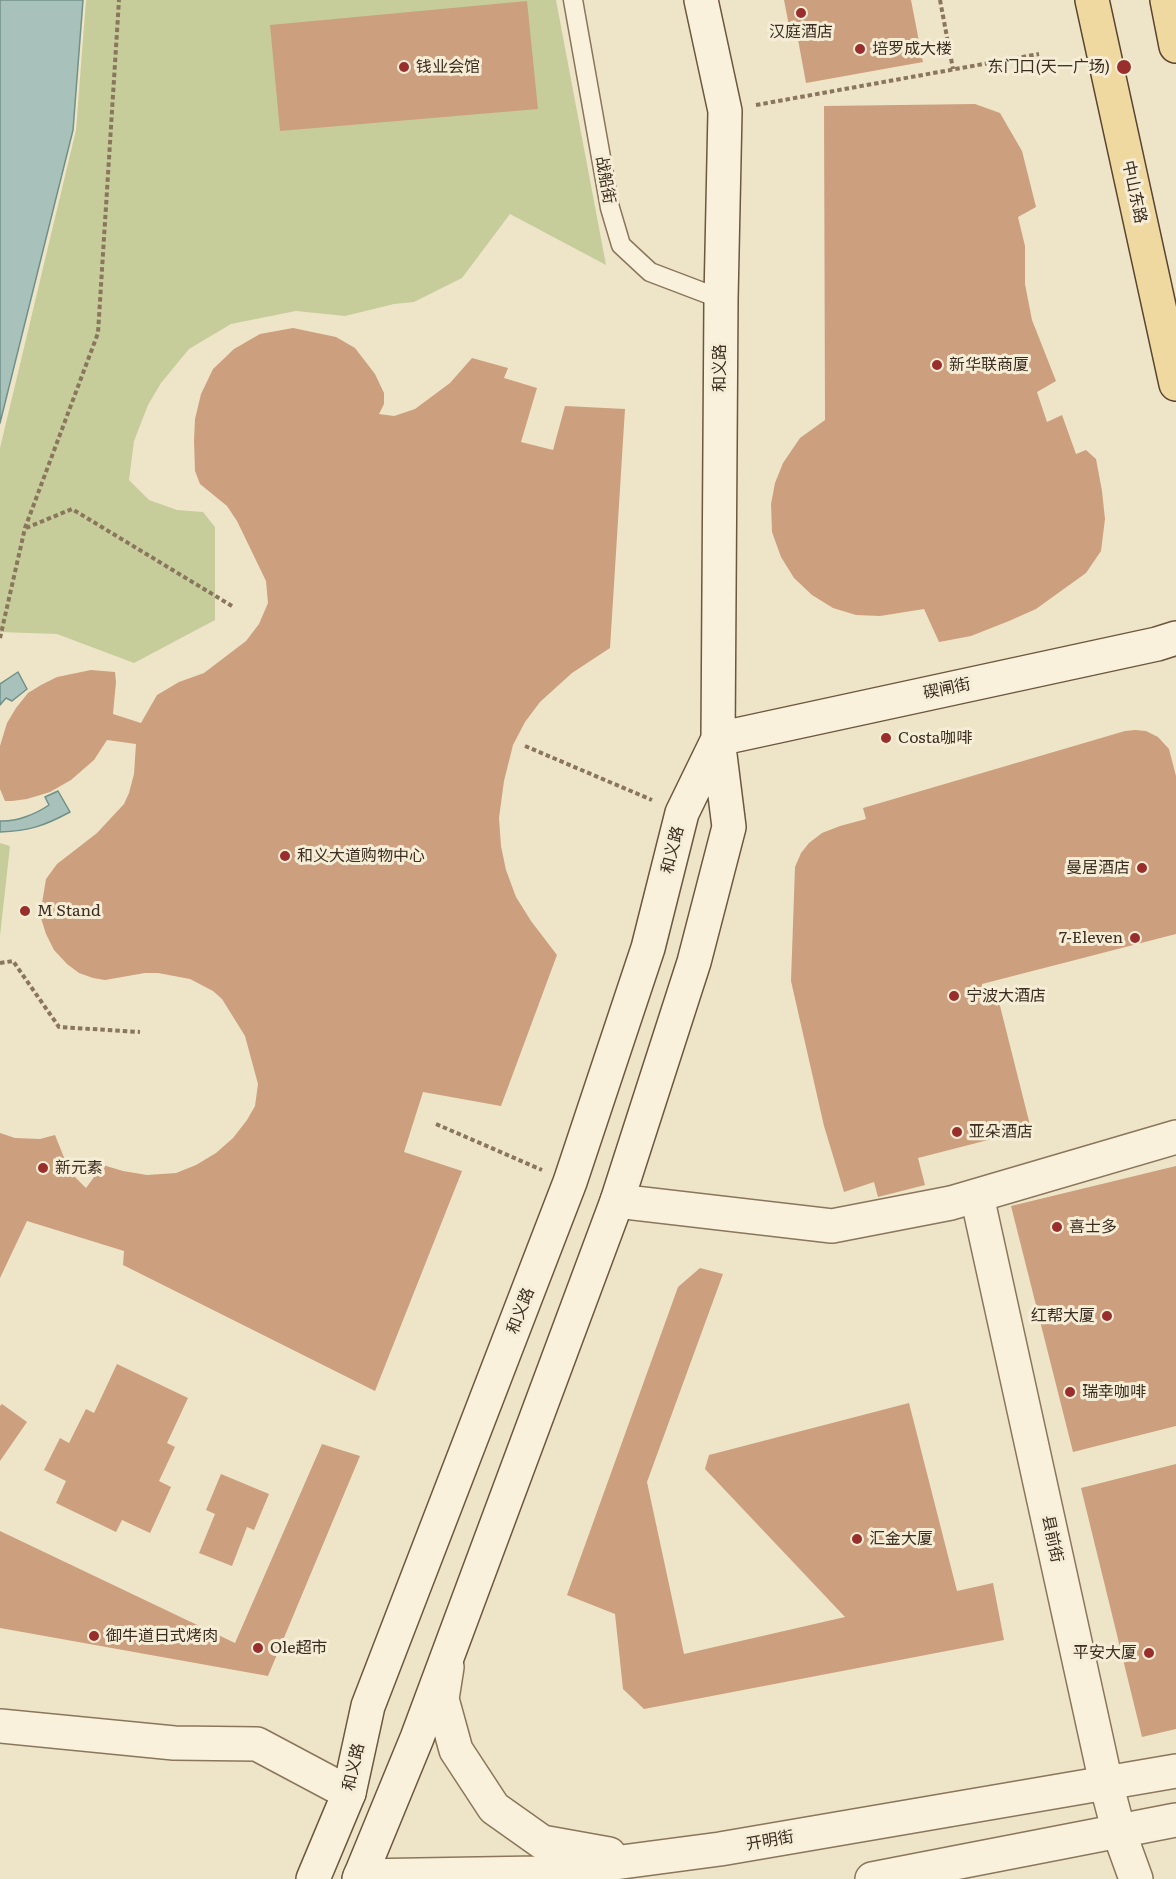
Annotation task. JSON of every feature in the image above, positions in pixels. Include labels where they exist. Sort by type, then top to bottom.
[{"type":"main road","name":"和义路","points":[[359,1878],[417,1738],[617,1201],[694,962],[729,827],[718,739],[720,300],[725,111],[701,0]]},
{"type":"main road","name":"中山东路","points":[[1092,0],[1176,384]]},
{"type":"main road","points":[[1167,0],[1176,46]]},
{"type":"main road","name":"碶闸街","points":[[718,739],[1176,638]]},
{"type":"main road","name":"和义路","points":[[313,1879],[349,1793],[368,1706],[570,1182],[648,948],[682,813],[718,739]]},
{"type":"main road","points":[[617,1201],[832,1226],[951,1203],[1176,1137]]},
{"type":"main road","name":"县前街","points":[[977,1196],[1106,1784],[1119,1832],[1136,1879]]},
{"type":"main road","points":[[448,1654],[442,1699],[456,1750],[494,1808],[542,1842],[640,1860]]},
{"type":"main road","points":[[0,1726],[174,1743],[257,1744],[349,1793]]},
{"type":"main road","name":"开明街","points":[[359,1878],[538,1876],[720,1849],[1176,1771]]},
{"type":"main road","points":[[872,1879],[942,1872],[1176,1820]]},
{"type":"lane","name":"战船街","points":[[573,0],[610,208],[621,245],[650,272],[720,300]]},
{"type":"path","points":[[0,638],[25,528],[98,333],[119,0]]},
{"type":"path","points":[[940,0],[953,69]]},
{"type":"path","points":[[749,106],[1039,54]]},
{"type":"path","points":[[25,528],[72,509],[232,606]]},
{"type":"path","points":[[525,746],[652,800]]},
{"type":"path","points":[[0,963],[13,961],[59,1028],[140,1032]]},
{"type":"path","points":[[436,1125],[570,1182]]},
{"type":"green space","points":[[86,0],[556,0],[606,265],[510,214],[462,278],[414,302],[394,304],[345,316],[296,311],[231,324],[189,349],[161,383],[148,405],[134,441],[129,480],[149,500],[177,510],[203,512],[215,527],[215,620],[134,663],[57,634],[0,632],[0,448],[76,130]]},
{"type":"green space","points":[[0,843],[10,846],[0,936]]},
{"type":"water","points":[[0,0],[83,0],[73,130],[0,423]]},
{"type":"water","points":[[18,672],[27,689],[12,701],[6,698],[0,705],[0,684]]},
{"type":"water","points":[[58,791],[70,812],[36,827],[0,832],[0,821],[19,819],[38,811],[49,805],[45,797]]},
{"type":"building","name":"培罗成大楼","points":[[784,0],[911,0],[923,62],[806,83],[797,34],[791,36]]},
{"type":"building","name":"钱业会馆","points":[[527,1],[538,109],[280,131],[270,25]]},
{"type":"building","name":"新华联商厦","points":[[975,104],[1000,113],[1022,151],[1036,207],[1018,217],[1025,246],[1025,284],[1032,320],[1056,381],[1037,392],[1047,422],[1062,415],[1076,454],[1086,450],[1096,459],[1105,519],[1101,551],[1086,573],[1036,609],[971,636],[939,642],[924,609],[880,616],[856,615],[833,608],[812,595],[794,578],[781,557],[772,532],[771,504],[775,483],[783,463],[800,438],[825,420],[824,106]]},
{"type":"building","name":"和义大道购物中心","points":[[293,328],[336,337],[355,348],[375,374],[384,393],[384,404],[379,414],[394,416],[415,409],[450,383],[472,358],[508,368],[504,378],[537,388],[521,442],[553,450],[565,406],[625,409],[610,648],[572,673],[540,702],[525,722],[513,745],[504,781],[499,818],[506,870],[516,897],[557,955],[501,1106],[423,1092],[404,1152],[462,1171],[375,1391],[123,1265],[124,1251],[27,1221],[0,1278],[0,1133],[15,1138],[40,1139],[55,1135],[74,1176],[86,1188],[103,1165],[147,1175],[176,1173],[196,1165],[216,1153],[233,1138],[255,1106],[258,1084],[245,1036],[222,999],[213,991],[190,979],[158,973],[105,980],[93,978],[79,973],[67,964],[54,950],[46,934],[40,915],[46,879],[57,864],[97,833],[124,804],[134,774],[136,744],[107,740],[94,760],[71,780],[50,792],[12,801],[5,801],[0,789],[0,746],[7,723],[28,693],[57,677],[91,670],[115,672],[113,714],[141,723],[157,695],[179,682],[204,673],[246,641],[259,624],[268,603],[266,581],[237,521],[227,506],[200,484],[195,471],[195,419],[201,394],[213,369],[234,349],[260,334]]},
{"type":"building","points":[[1135,730],[1146,731],[1158,737],[1169,749],[1176,776],[1176,934],[982,984],[979,1001],[998,998],[1031,1129],[918,1158],[925,1185],[878,1197],[874,1182],[844,1192],[824,1126],[791,981],[795,867],[801,853],[822,833],[866,819],[863,808]]},
{"type":"building","name":"红帮大厦","points":[[1176,1166],[1176,1426],[1073,1452],[1011,1206]]},
{"type":"building","points":[[700,1268],[723,1274],[647,1482],[684,1654],[845,1617],[705,1469],[709,1455],[909,1403],[957,1591],[993,1583],[1004,1640],[644,1709],[623,1689],[615,1614],[567,1595],[678,1287]]},
{"type":"building","points":[[117,1364],[188,1398],[167,1443],[175,1447],[159,1481],[171,1487],[150,1533],[122,1520],[116,1532],[56,1503],[66,1481],[44,1470],[60,1438],[69,1443],[86,1409],[94,1413]]},
{"type":"building","points":[[2,1404],[27,1422],[0,1461],[0,1406]]},
{"type":"building","points":[[322,1444],[360,1456],[268,1676],[0,1628],[0,1531],[235,1643]]},
{"type":"building","name":"平安大厦","points":[[1176,1464],[1176,1729],[1142,1737],[1081,1488]]},
{"type":"building","points":[[221,1474],[269,1494],[254,1530],[247,1527],[232,1566],[199,1553],[215,1514],[206,1510]]},
{"type":"place","name":"汉庭酒店","points":[[801,13]]},
{"type":"place","name":"培罗成大楼","points":[[860,49]]},
{"type":"place","name":"钱业会馆","points":[[404,67]]},
{"type":"place","name":"东门口(天一广场)","points":[[1124,67]]},
{"type":"place","name":"新华联商厦","points":[[937,365]]},
{"type":"place","name":"Costa咖啡","points":[[886,738]]},
{"type":"place","name":"和义大道购物中心","points":[[285,856]]},
{"type":"place","name":"曼居酒店","points":[[1142,868]]},
{"type":"place","name":"M Stand","points":[[25,911]]},
{"type":"place","name":"7-Eleven","points":[[1135,938]]},
{"type":"place","name":"宁波大酒店","points":[[954,996]]},
{"type":"place","name":"亚朵酒店","points":[[957,1132]]},
{"type":"place","name":"新元素","points":[[43,1168]]},
{"type":"place","name":"喜士多","points":[[1057,1227]]},
{"type":"place","name":"红帮大厦","points":[[1107,1316]]},
{"type":"place","name":"瑞幸咖啡","points":[[1070,1392]]},
{"type":"place","name":"汇金大厦","points":[[857,1539]]},
{"type":"place","name":"御牛道日式烤肉","points":[[94,1636]]},
{"type":"place","name":"Ole超市","points":[[258,1648]]},
{"type":"place","name":"平安大厦","points":[[1149,1653]]}]
